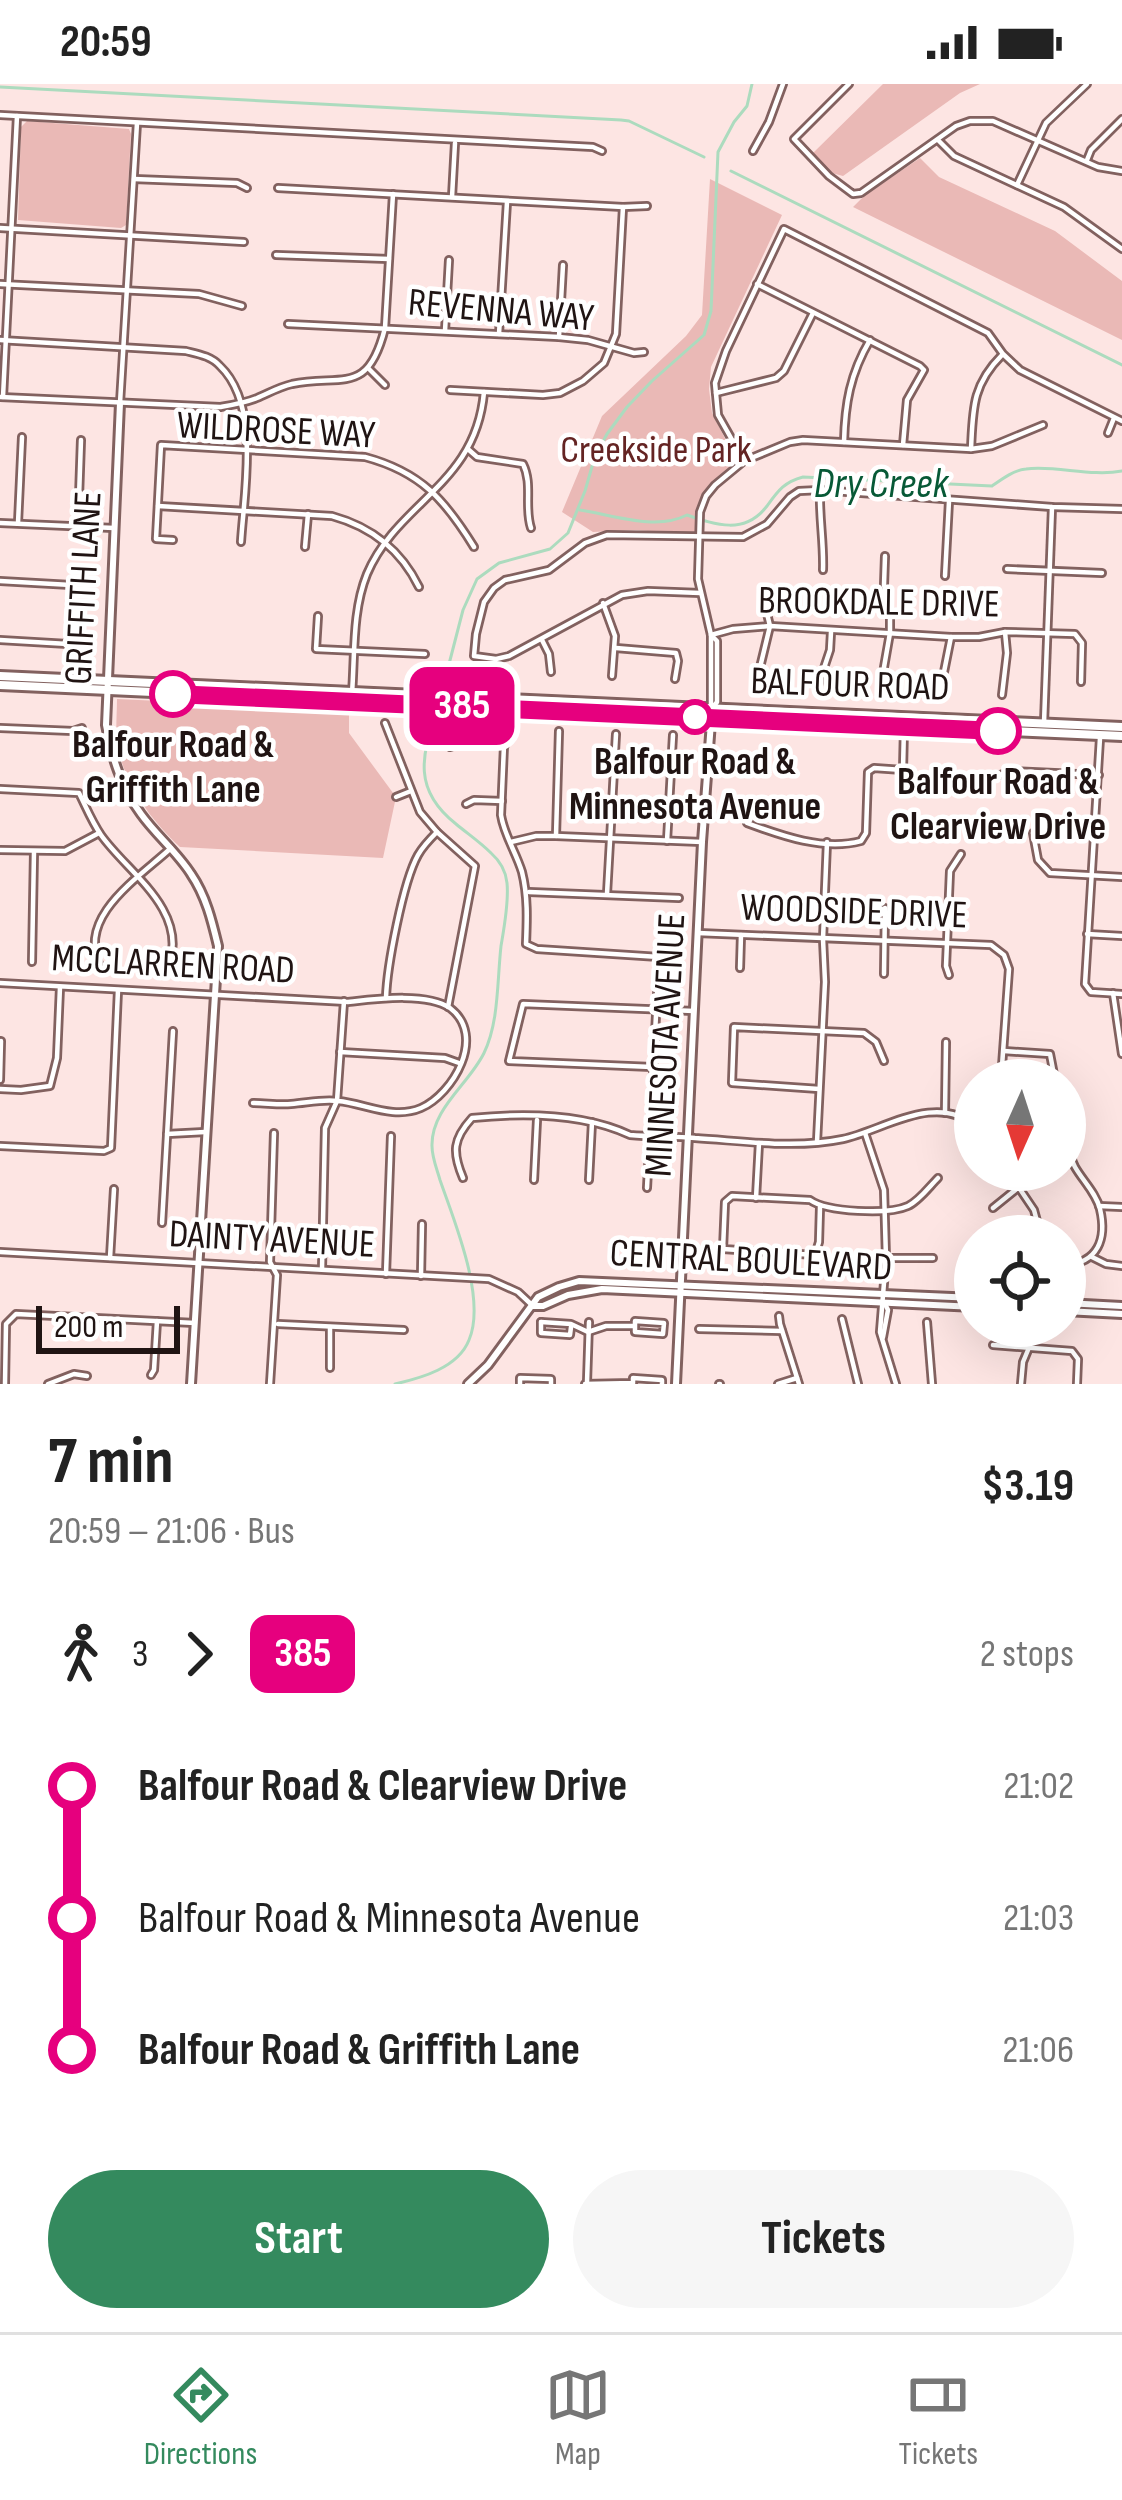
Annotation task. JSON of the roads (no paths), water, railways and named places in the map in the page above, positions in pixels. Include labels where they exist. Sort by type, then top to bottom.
[{"type":"main road","name":"BALFOUR ROAD","points":[[0,676],[106,686]]},
{"type":"main road","name":"BALFOUR ROAD","points":[[0,685],[505,703],[1044,728],[1122,736]]},
{"type":"main road","name":"BALFOUR ROAD","points":[[712,713],[904,727],[1122,727]]},
{"type":"street","points":[[753,151],[783,84]]},
{"type":"street","points":[[849,84],[794,140],[853,194],[956,126],[983,120],[1086,162],[1122,171]]},
{"type":"street","points":[[1017,185],[1046,123],[1088,84]]},
{"type":"street","points":[[0,116],[602,151]]},
{"type":"street","points":[[17,116],[1,397],[202,408],[241,403],[297,383],[350,379],[368,368],[380,350],[393,194]]},
{"type":"street","points":[[1086,162],[1091,150],[1122,119]]},
{"type":"street","name":"GRIFFITH LANE","points":[[137,123],[106,725],[113,762],[139,812],[192,875],[207,904],[218,946],[191,1384]]},
{"type":"street","points":[[452,197],[455,140]]},
{"type":"street","points":[[938,140],[954,156],[1064,207],[1122,249]]},
{"type":"street","points":[[0,172],[13,173]]},
{"type":"street","points":[[134,178],[247,188]]},
{"type":"street","points":[[278,188],[647,206]]},
{"type":"street","points":[[500,334],[507,201]]},
{"type":"street","points":[[450,390],[560,393],[604,363],[616,334],[622,208]]},
{"type":"street","points":[[0,228],[244,242]]},
{"type":"street","points":[[744,461],[723,426],[716,393],[718,369],[784,230],[988,333],[1020,370],[1118,420],[1108,433]]},
{"type":"street","points":[[276,255],[389,259]]},
{"type":"street","points":[[445,331],[448,260]]},
{"type":"street","points":[[559,338],[562,265]]},
{"type":"street","points":[[4,284],[199,294],[242,306]]},
{"type":"street","points":[[757,284],[920,365],[924,370],[907,400],[903,445]]},
{"type":"street","points":[[716,393],[776,379],[813,313]]},
{"type":"street","name":"REVENNA WAY","points":[[288,324],[588,340],[644,352]]},
{"type":"street","points":[[2,340],[185,351],[223,367],[246,423],[241,542]]},
{"type":"street","points":[[844,442],[850,382],[869,340]]},
{"type":"street","points":[[971,448],[977,392],[1003,354]]},
{"type":"street","points":[[368,368],[385,385]]},
{"type":"street","points":[[352,697],[360,598],[368,573],[386,542],[469,450],[482,417],[484,392]]},
{"type":"street","points":[[712,713],[711,634],[697,562],[700,512],[706,496],[727,474],[744,461],[790,442],[971,448],[992,446],[1042,425]]},
{"type":"street","points":[[18,524],[22,437]]},
{"type":"street","points":[[77,526],[80,440]]},
{"type":"street","name":"WILDROSE WAY","points":[[158,506],[161,445],[365,457],[397,467],[434,491]]},
{"type":"street","points":[[469,450],[476,457],[523,464],[531,528]]},
{"type":"street","points":[[820,490],[823,570]]},
{"type":"street","points":[[434,491],[474,547]]},
{"type":"street","points":[[700,593],[622,595],[509,656],[474,656],[484,602],[505,580],[549,570],[585,543],[608,535],[730,538],[754,533],[799,491],[1122,509]]},
{"type":"street","points":[[945,576],[949,501]]},
{"type":"street","points":[[173,540],[156,538],[158,506],[350,520],[386,542],[408,564],[419,587]]},
{"type":"street","points":[[1044,728],[1052,507]]},
{"type":"street","points":[[305,547],[308,514]]},
{"type":"street","points":[[0,523],[114,528]]},
{"type":"street","points":[[880,690],[890,633],[885,556]]},
{"type":"street","points":[[1007,568],[1102,573]]},
{"type":"street","points":[[0,581],[71,585]]},
{"type":"street","points":[[756,684],[770,626],[762,593]]},
{"type":"street","points":[[603,603],[616,649],[612,676]]},
{"type":"street","points":[[318,616],[316,649],[425,654]]},
{"type":"street","name":"BROOKDALE DRIVE","points":[[711,634],[770,626],[951,637],[1047,632]]},
{"type":"street","points":[[818,686],[831,632]]},
{"type":"street","points":[[1002,694],[1005,632]]},
{"type":"street","points":[[1047,632],[1080,637],[1081,682]]},
{"type":"street","points":[[940,692],[951,637]]},
{"type":"street","points":[[0,640],[68,644]]},
{"type":"street","points":[[542,640],[551,672]]},
{"type":"street","points":[[616,649],[676,653],[675,679]]},
{"type":"street","points":[[505,703],[503,830],[521,868],[526,892],[526,944],[537,949],[659,957],[647,1188]]},
{"type":"street","name":"MINNESOTA AVENUE","points":[[676,1384],[712,713]]},
{"type":"street","points":[[253,1102],[337,1101],[403,1112],[419,1109],[462,1064],[466,1032],[448,1007],[475,866],[420,812],[385,723]]},
{"type":"street","points":[[747,824],[791,839],[857,843],[864,838],[868,772],[874,768],[903,770],[904,727]]},
{"type":"street","points":[[0,728],[82,728]]},
{"type":"street","points":[[556,836],[559,731]]},
{"type":"street","points":[[607,894],[616,734]]},
{"type":"street","points":[[667,841],[673,736]]},
{"type":"street","points":[[1100,736],[1086,988],[1122,994]]},
{"type":"street","points":[[450,747],[463,742],[505,745]]},
{"type":"street","points":[[1000,775],[1012,770],[1099,775]]},
{"type":"street","points":[[0,789],[79,793],[99,833],[158,902],[172,939],[170,962]]},
{"type":"street","points":[[396,796],[411,791]]},
{"type":"street","points":[[466,804],[502,801]]},
{"type":"street","points":[[386,998],[407,883],[420,850],[437,832]]},
{"type":"street","points":[[1033,832],[1038,860],[1046,871],[1122,877]]},
{"type":"street","points":[[0,850],[65,851],[99,833]]},
{"type":"street","points":[[510,843],[536,836],[702,842]]},
{"type":"street","points":[[818,1142],[827,842]]},
{"type":"street","points":[[100,966],[95,957],[100,921],[108,907],[171,848]]},
{"type":"street","points":[[32,962],[34,851]]},
{"type":"street","points":[[949,975],[950,871],[961,854]]},
{"type":"street","points":[[526,892],[679,898]]},
{"type":"street","points":[[884,974],[885,908]]},
{"type":"street","name":"WOODSIDE DRIVE","points":[[698,933],[991,945],[1004,955],[1009,969],[1003,1051]]},
{"type":"street","points":[[740,968],[741,934]]},
{"type":"street","points":[[1087,934],[1122,936]]},
{"type":"street","name":"MCCLARREN ROAD","points":[[0,983],[344,1001],[386,998],[432,1001],[448,1007]]},
{"type":"street","points":[[1,1041],[0,1084],[21,1090],[50,1086],[57,1058],[60,987]]},
{"type":"street","points":[[0,1146],[111,1148],[118,990]]},
{"type":"street","points":[[1113,993],[1122,1054]]},
{"type":"street","points":[[322,1270],[325,1128],[337,1101],[344,1001]]},
{"type":"street","points":[[652,1067],[509,1060],[523,1004],[694,1011]]},
{"type":"street","points":[[819,1089],[732,1083],[734,1027],[864,1033],[876,1042],[884,1061]]},
{"type":"street","points":[[162,1223],[173,1031]]},
{"type":"street","points":[[945,1113],[946,1042]]},
{"type":"street","points":[[1002,1059],[1003,1051],[1050,1054],[1051,1059]]},
{"type":"street","points":[[340,1052],[445,1058],[462,1064]]},
{"type":"street","points":[[463,1178],[456,1144],[459,1132],[472,1118],[538,1117],[606,1124],[630,1135],[759,1143],[818,1142],[866,1132],[911,1115],[954,1115]]},
{"type":"street","points":[[534,1180],[538,1117]]},
{"type":"street","points":[[589,1180],[592,1122]]},
{"type":"street","points":[[166,1134],[205,1132]]},
{"type":"street","points":[[866,1132],[884,1190],[888,1310],[883,1337],[896,1384]]},
{"type":"street","points":[[271,1384],[277,1275],[270,1262],[274,1133]]},
{"type":"street","points":[[386,1274],[391,1136]]},
{"type":"street","points":[[756,1198],[759,1143]]},
{"type":"street","points":[[820,1208],[815,1255],[723,1249],[725,1202],[732,1196],[810,1200],[820,1208],[886,1210],[909,1205],[938,1178]]},
{"type":"street","points":[[1086,1184],[1100,1206],[1100,1241],[1086,1260]]},
{"type":"street","points":[[110,1258],[115,1189]]},
{"type":"street","points":[[993,1208],[1014,1191]]},
{"type":"street","points":[[1100,1206],[1122,1207]]},
{"type":"street","points":[[421,1276],[422,1225]]},
{"type":"street","name":"DAINTY AVENUE","points":[[0,1252],[489,1280],[518,1292],[532,1306]]},
{"type":"street","points":[[1092,1257],[1122,1266]]},
{"type":"street","points":[[886,1258],[933,1258]]},
{"type":"street","name":"CENTRAL BOULEVARD","points":[[475,1381],[538,1298],[579,1281],[954,1302]]},
{"type":"street","points":[[1086,1308],[1122,1310]]},
{"type":"street","points":[[5,1384],[6,1324],[16,1314],[195,1323]]},
{"type":"street","points":[[778,1384],[798,1381],[779,1316]]},
{"type":"street","points":[[842,1319],[858,1384]]},
{"type":"street","points":[[151,1375],[157,1322]]},
{"type":"street","points":[[572,1324],[570,1335],[541,1333],[541,1322],[572,1324],[588,1331],[635,1326]]},
{"type":"street","points":[[589,1322],[586,1384],[633,1384],[633,1378],[662,1380],[662,1384]]},
{"type":"street","points":[[635,1322],[664,1323],[664,1334],[635,1332],[635,1326],[635,1322]]},
{"type":"street","points":[[927,1322],[932,1384]]},
{"type":"street","points":[[275,1324],[404,1330]]},
{"type":"street","points":[[330,1327],[331,1368]]},
{"type":"street","points":[[699,1329],[782,1331]]},
{"type":"street","points":[[1018,1347],[1074,1352],[1077,1384]]},
{"type":"street","points":[[1021,1384],[1030,1348]]},
{"type":"street","points":[[48,1384],[74,1374],[87,1376]]},
{"type":"street","points":[[520,1384],[520,1378],[551,1379],[551,1384]]},
{"type":"waterway","points":[[441,695],[463,610],[477,579],[499,563],[550,549],[568,533],[607,434],[652,381],[704,335],[711,311],[718,152],[747,106],[752,84]]},
{"type":"waterway","points":[[0,87],[621,120],[704,157]]},
{"type":"waterway","points":[[731,171],[1122,365]]},
{"type":"waterway","name":"Dry Creek","points":[[580,510],[648,522],[687,515],[730,525],[749,521],[782,488],[803,477],[992,486],[1026,469],[1122,471]]},
{"type":"waterway","points":[[395,1384],[448,1365],[464,1350],[473,1323],[471,1281],[435,1163],[433,1133],[489,1041],[507,899],[500,863],[442,811],[427,785],[425,758],[437,710]]},
{"type":"place","name":"Balfour Road & Griffith Lane","points":[[173,694]]},
{"type":"place","name":"Balfour Road & Minnesota Avenue","points":[[695,717]]},
{"type":"place","name":"Balfour Road & Clearview Drive","points":[[998,731]]},
{"type":"park label","name":"Creekside Park","points":[[656,450]]}]
